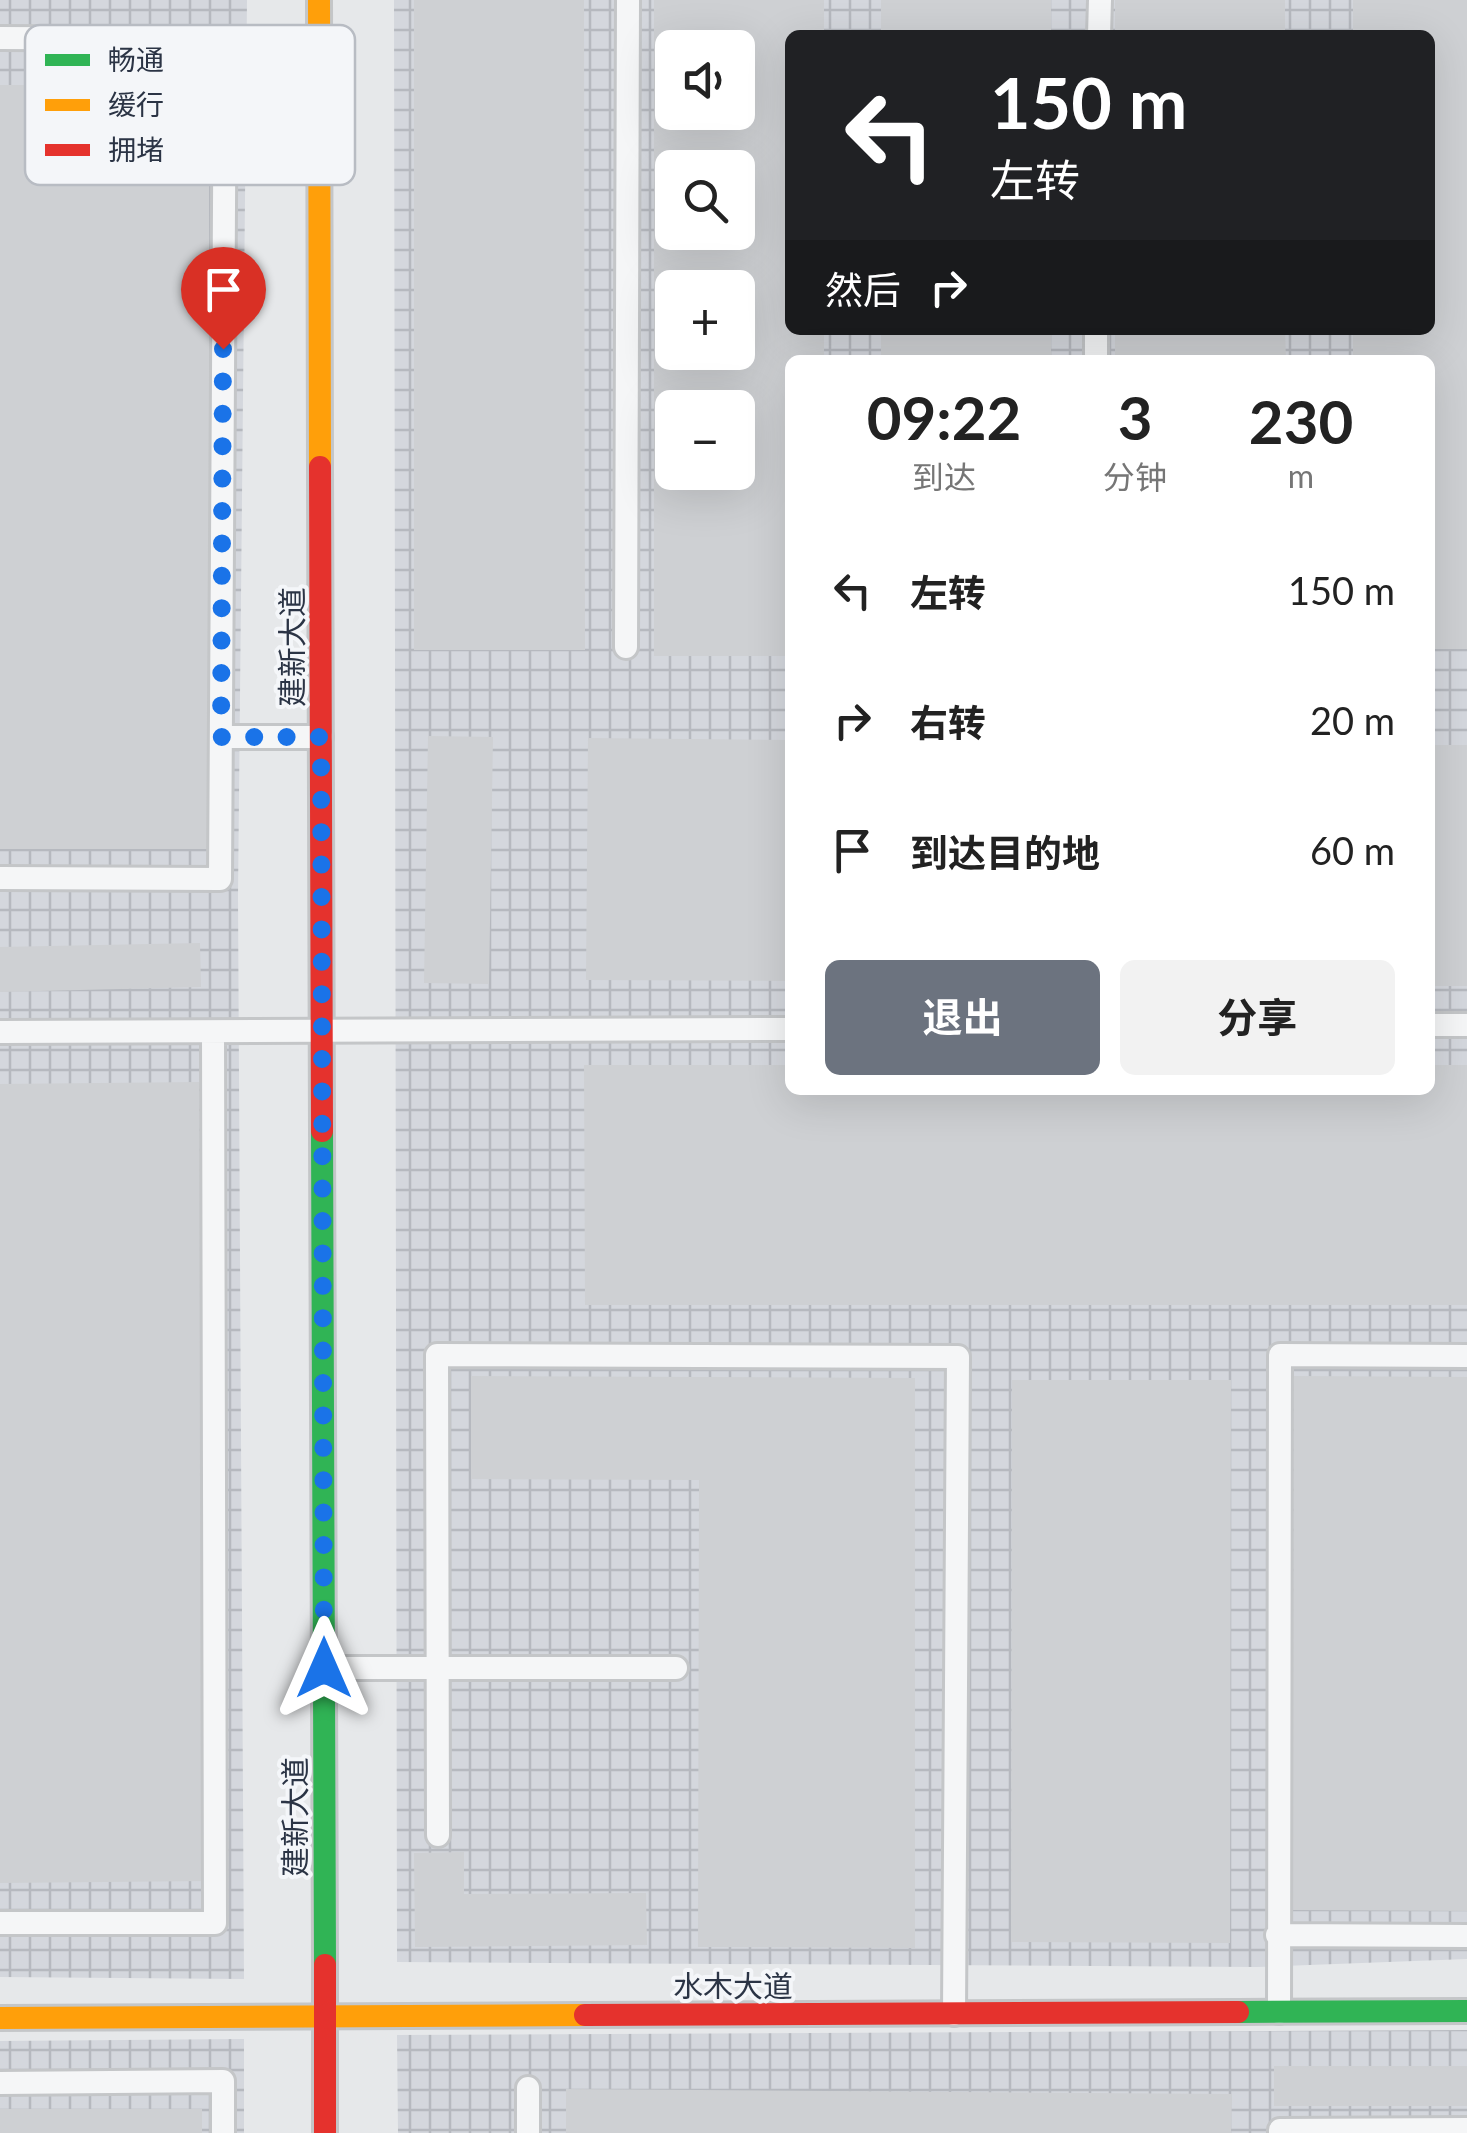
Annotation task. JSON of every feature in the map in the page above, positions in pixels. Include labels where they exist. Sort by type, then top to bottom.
[{"type":"street","name":"建新大道","points":[[319,0],[319,25]]},
{"type":"street","name":"建新大道","points":[[320,185],[325,2133]]},
{"type":"street","name":"水木大道","points":[[0,2018],[1467,2011]]},
{"type":"lane","points":[[626,647],[628,0]]},
{"type":"lane","points":[[1100,0],[1100,30]]},
{"type":"lane","points":[[0,38],[25,38]]},
{"type":"lane","points":[[0,878],[220,879],[224,185]]},
{"type":"lane","points":[[221,737],[321,737]]},
{"type":"lane","points":[[1435,1025],[1467,1024]]},
{"type":"lane","points":[[0,1032],[785,1030]]},
{"type":"lane","points":[[0,1923],[215,1922],[212,1032]]},
{"type":"lane","points":[[438,1835],[437,1355],[958,1357],[954,2014]]},
{"type":"lane","points":[[1279,2012],[1280,1355],[1467,1356]]},
{"type":"lane","points":[[324,1668],[676,1668]]},
{"type":"lane","points":[[1277,1936],[1467,1936]]},
{"type":"lane","points":[[0,2083],[223,2081],[223,2133]]},
{"type":"lane","points":[[528,2088],[528,2133]]},
{"type":"lane","points":[[1280,2133],[1467,2129]]},
{"type":"shaded area","points":[[0,0],[247,0],[247,25],[25,25],[25,185],[245,185],[238,896],[244,1979],[0,1977]]},
{"type":"shaded area","points":[[394,0],[1467,0],[1467,1959],[1257,1967],[397,1962]]},
{"type":"shaded area","points":[[1467,2030],[1467,2133],[398,2133],[397,2035]]},
{"type":"shaded area","points":[[244,2039],[244,2133],[0,2133],[0,2041]]},
{"type":"building","points":[[414,0],[584,0],[585,650],[414,650]]},
{"type":"building","points":[[654,0],[824,0],[824,30],[785,30],[785,335],[824,335],[824,355],[785,355],[785,656],[654,656]]},
{"type":"building","points":[[881,0],[1051,0],[1051,30],[881,30]]},
{"type":"building","points":[[1115,0],[1285,0],[1285,30],[1115,30]]},
{"type":"building","points":[[1353,0],[1467,0],[1467,649],[1435,649],[1435,355],[1353,355],[1353,335],[1435,335],[1435,30],[1353,30]]},
{"type":"building","points":[[0,85],[25,85],[25,185],[209,185],[209,849],[0,849]]},
{"type":"building","points":[[881,335],[1051,335],[1051,355],[881,355]]},
{"type":"building","points":[[1115,335],[1285,335],[1286,355],[1115,355]]},
{"type":"building","points":[[428,736],[493,737],[489,984],[424,983]]},
{"type":"building","points":[[588,738],[785,740],[785,981],[586,980]]},
{"type":"building","points":[[1435,745],[1467,745],[1467,986],[1435,986]]},
{"type":"building","points":[[200,943],[201,987],[0,992],[0,947]]},
{"type":"building","points":[[584,1065],[785,1065],[785,1095],[1435,1095],[1435,1065],[1467,1065],[1467,1305],[585,1305]]},
{"type":"building","points":[[199,1082],[207,1881],[0,1883],[0,1084]]},
{"type":"building","points":[[471,1376],[915,1378],[915,1948],[698,1947],[699,1480],[471,1479]]},
{"type":"building","points":[[1294,1376],[1467,1377],[1467,1911],[1292,1910]]},
{"type":"building","points":[[1012,1380],[1231,1380],[1230,1943],[1011,1942]]},
{"type":"building","points":[[464,1852],[464,1894],[646,1893],[647,1945],[415,1947],[414,1853]]},
{"type":"building","points":[[1274,2066],[1467,2066],[1467,2106],[1274,2106]]},
{"type":"building","points":[[566,2089],[1232,2094],[1231,2133],[566,2133]]},
{"type":"building","points":[[0,2109],[202,2109],[202,2133],[0,2133]]},
{"type":"traffic: fast","points":[[322,1131],[325,1965]]},
{"type":"traffic: fast","points":[[1238,2012],[1467,2011]]},
{"type":"traffic: slow","points":[[319,0],[319,25]]},
{"type":"traffic: slow","points":[[319,185],[320,467]]},
{"type":"traffic: slow","points":[[0,2018],[585,2015]]},
{"type":"traffic: jam","points":[[320,467],[322,1131]]},
{"type":"traffic: jam","points":[[325,1965],[325,2133]]},
{"type":"traffic: jam","points":[[585,2015],[1238,2012]]},
{"type":"route","points":[[223,349],[221,737],[321,737],[324,1668]]}]
